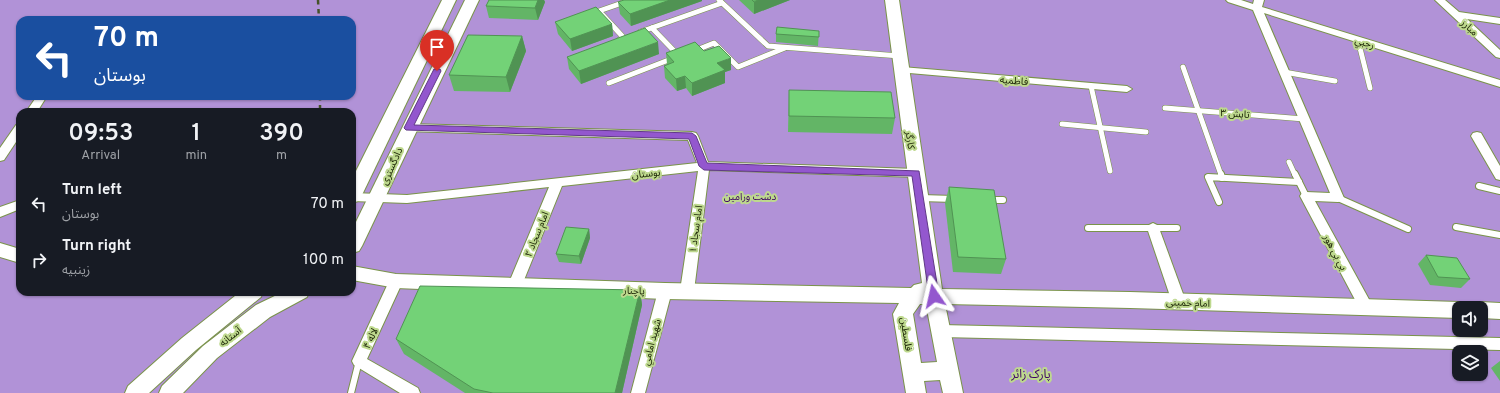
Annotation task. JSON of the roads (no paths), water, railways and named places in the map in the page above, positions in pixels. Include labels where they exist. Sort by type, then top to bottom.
[{"type":"main road","points":[[356,188],[449,0]]},
{"type":"main road","name":"دادگستری","points":[[356,242],[409,128],[472,0]]},
{"type":"main road","name":"کارگر","points":[[892,0],[920,198],[927,290]]},
{"type":"main road","points":[[0,250],[16,255]]},
{"type":"main road","name":"پاچنار","points":[[356,274],[396,281],[665,291],[877,296],[927,290]]},
{"type":"main road","points":[[927,290],[941,331],[953,393]]},
{"type":"main road","name":"امام خمینی","points":[[927,290],[1179,302],[1452,310]]},
{"type":"main road","name":"فلسطین","points":[[916,393],[903,314],[908,304],[927,290]]},
{"type":"main road","name":"آستانه","points":[[135,393],[189,344],[249,296]]},
{"type":"main road","name":"آستانه","points":[[169,393],[210,352],[263,311],[292,296]]},
{"type":"main road","points":[[877,296],[892,304],[903,314]]},
{"type":"main road","points":[[1488,310],[1500,311]]},
{"type":"main road","points":[[913,372],[949,371]]},
{"type":"street","name":"رجبي","points":[[1231,0],[1258,5],[1358,40],[1500,84]]},
{"type":"street","points":[[1432,0],[1442,2]]},
{"type":"street","name":"مبارز","points":[[1442,2],[1500,55]]},
{"type":"street","points":[[1258,5],[1284,72],[1338,198],[1306,196]]},
{"type":"street","points":[[1457,15],[1500,21]]},
{"type":"street","name":"فاطميه","points":[[901,63],[1127,89]]},
{"type":"street","points":[[409,128],[692,136],[704,166]]},
{"type":"street","points":[[1477,136],[1500,176]]},
{"type":"street","points":[[0,157],[16,137]]},
{"type":"street","name":"بوستان","points":[[356,197],[407,199],[704,166],[916,173]]},
{"type":"street","name":"امام سجاد ۱","points":[[687,291],[704,166]]},
{"type":"street","name":"امام سجاد ۲","points":[[515,285],[557,183]]},
{"type":"street","name":"بي بي هور","points":[[1306,196],[1366,307]]},
{"type":"street","points":[[0,212],[16,206]]},
{"type":"street","points":[[1153,228],[1179,302]]},
{"type":"street","name":"لاله ۴","points":[[396,281],[359,360],[413,393]]},
{"type":"street","name":"شهيد امامي","points":[[638,393],[665,291]]},
{"type":"street","points":[[941,331],[1500,344]]},
{"type":"lane","points":[[624,38],[599,10],[631,0]]},
{"type":"lane","points":[[616,41],[720,1],[768,46],[901,63]]},
{"type":"lane","points":[[652,28],[679,56]]},
{"type":"lane","points":[[1358,40],[1370,88]]},
{"type":"lane","points":[[609,83],[714,43],[738,68],[787,48]]},
{"type":"lane","points":[[1183,67],[1222,178]]},
{"type":"lane","points":[[1284,72],[1335,82]]},
{"type":"lane","points":[[1091,86],[1110,171]]},
{"type":"lane","name":"تابش ۳","points":[[1165,108],[1304,119]]},
{"type":"lane","points":[[1062,124],[1146,132]]},
{"type":"lane","points":[[1289,162],[1306,196]]},
{"type":"lane","points":[[1219,202],[1208,177],[1299,182]]},
{"type":"lane","points":[[1479,186],[1500,191]]},
{"type":"lane","points":[[920,198],[964,199]]},
{"type":"lane","points":[[1338,198],[1408,229]]},
{"type":"lane","points":[[980,200],[1003,200]]},
{"type":"lane","points":[[1456,227],[1500,236]]},
{"type":"lane","points":[[1088,228],[1177,228]]},
{"type":"lane","points":[[351,393],[359,360]]},
{"type":"railway","points":[[318,0],[319,16]]},
{"type":"railway","points":[[320,100],[320,108]]},
{"type":"park label","name":"دشت ورامین","points":[[750,196]]},
{"type":"park label","name":"پارک زائر","points":[[1031,374]]}]
